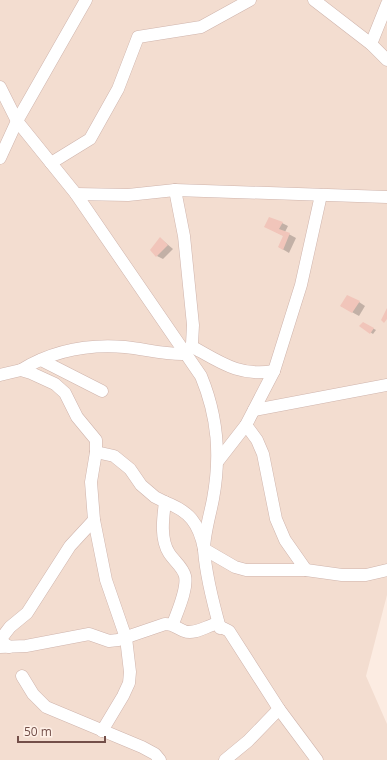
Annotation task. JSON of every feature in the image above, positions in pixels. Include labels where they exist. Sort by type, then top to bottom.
[{"type":"street","points":[[0,158],[17,121],[86,0]]},
{"type":"street","points":[[51,163],[90,139],[118,90],[138,38],[201,27],[250,0]]},
{"type":"street","points":[[314,0],[371,44],[387,60]]},
{"type":"street","points":[[371,44],[387,4]]},
{"type":"street","points":[[0,87],[17,121],[76,194],[188,350],[201,376],[211,400],[216,426],[218,461],[204,549]]},
{"type":"street","points":[[76,194],[128,195],[175,190],[387,197]]},
{"type":"street","points":[[175,190],[184,236],[193,325],[188,350]]},
{"type":"street","points":[[218,461],[246,425],[274,371],[301,284],[321,195]]},
{"type":"street","points":[[0,375],[21,370],[41,360],[69,350],[95,347],[125,347],[173,355],[188,350],[248,373],[274,371]]},
{"type":"street","points":[[41,360],[102,391]]},
{"type":"street","points":[[21,370],[55,384],[65,393],[77,417],[96,440],[96,452],[91,482],[94,520],[106,580],[126,638],[130,672],[129,683],[123,696],[102,731]]},
{"type":"street","points":[[254,410],[387,385]]},
{"type":"street","points":[[246,425],[257,440],[263,454],[279,526],[285,540],[306,570]]},
{"type":"street","points":[[96,452],[114,456],[130,469],[141,485],[155,497],[178,507],[196,523],[201,533],[210,593],[220,628]]},
{"type":"street","points":[[165,502],[162,520],[164,541],[168,552],[181,568],[186,577],[184,592],[173,624]]},
{"type":"street","points":[[94,520],[70,546],[26,613],[10,627],[0,640],[5,647],[89,634],[109,641],[126,638],[166,624],[173,624],[184,631],[194,632],[215,624],[220,628],[229,631],[279,709],[317,760]]},
{"type":"street","points":[[204,549],[235,567],[246,570],[306,570],[358,575],[387,570]]},
{"type":"street","points":[[22,676],[33,694],[46,707],[142,747],[155,754],[160,760]]},
{"type":"street","points":[[225,760],[248,741],[279,709]]},
{"type":"shaded area","points":[[0,0],[387,0],[387,595],[366,676],[387,724],[387,760],[0,760]]},
{"type":"building","points":[[269,217],[283,222],[279,229],[290,233],[283,250],[278,247],[283,236],[264,227]]},
{"type":"building","points":[[160,237],[168,245],[156,257],[150,250]]},
{"type":"building","points":[[347,295],[360,301],[352,313],[340,306]]},
{"type":"building","points":[[387,308],[387,319],[384,323],[381,320]]},
{"type":"building","points":[[363,322],[374,328],[370,334],[359,326]]}]
